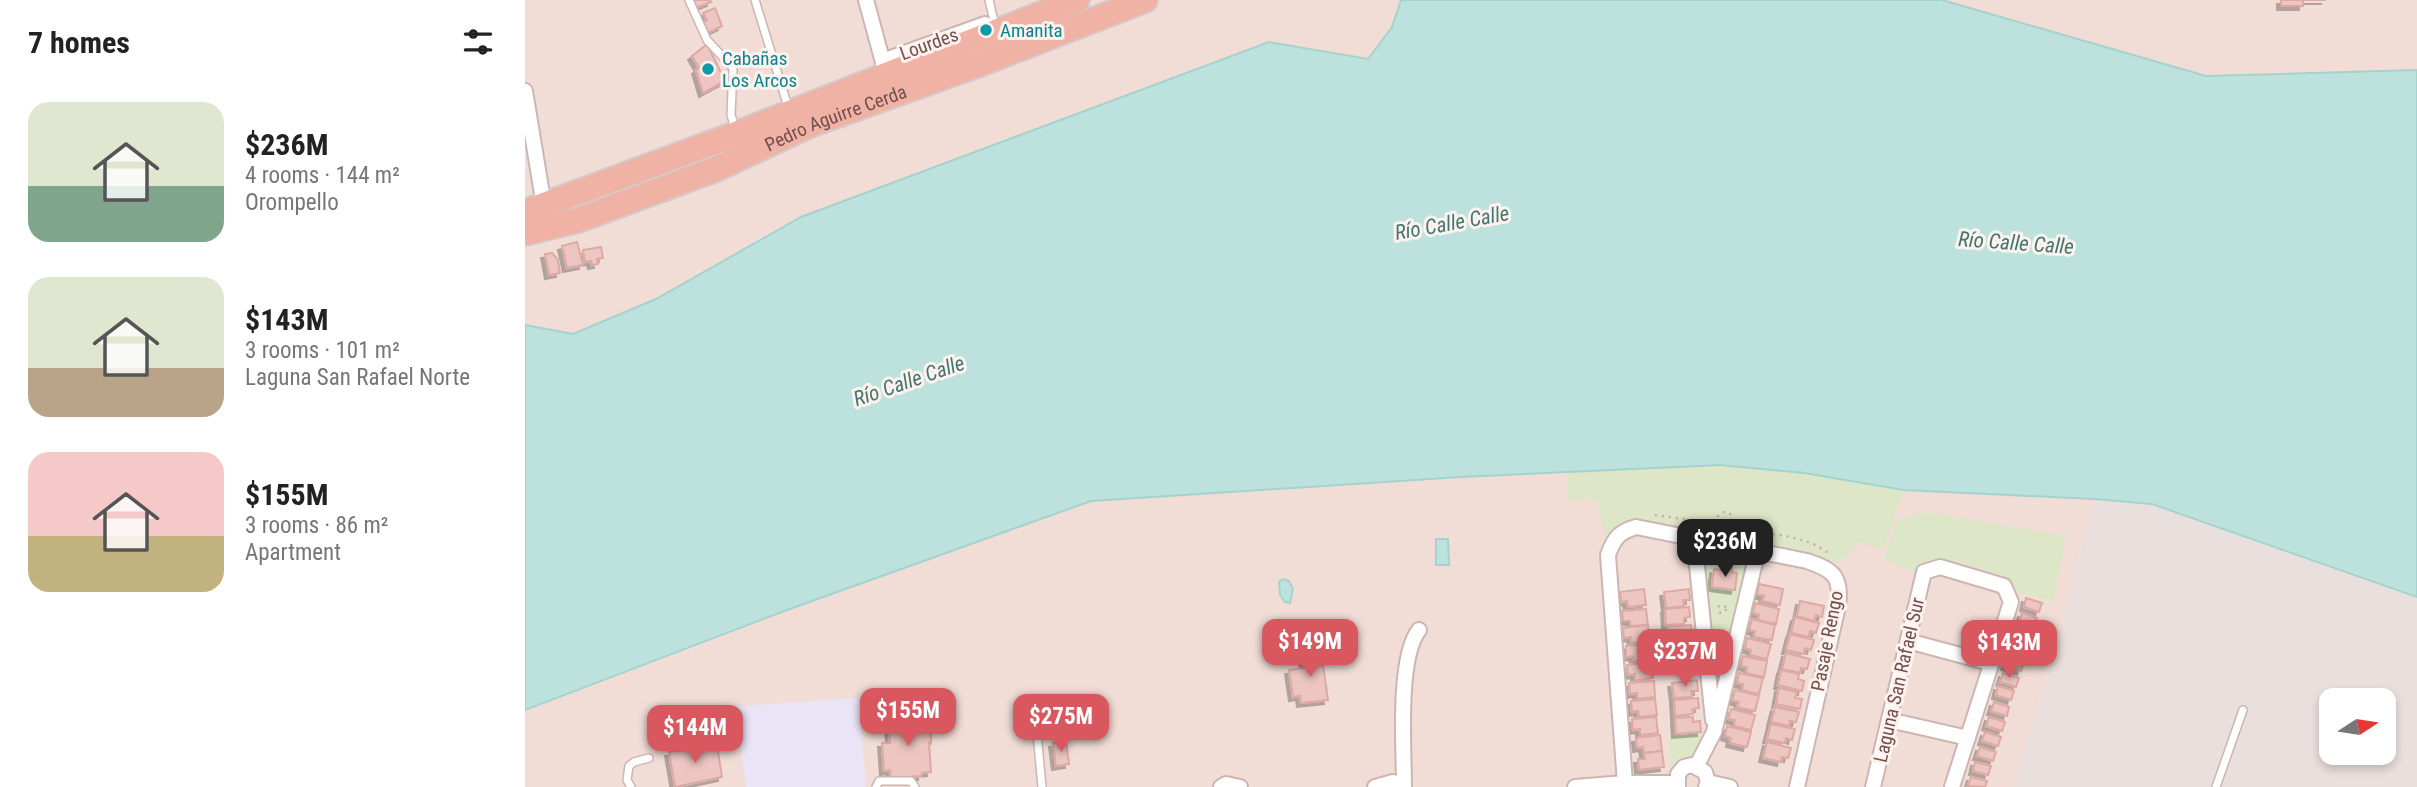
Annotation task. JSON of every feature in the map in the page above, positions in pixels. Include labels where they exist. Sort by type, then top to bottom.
[{"type":"highway","name":"Pedro Aguirre Cerda","points":[[525,233],[578,220],[716,169],[812,124],[891,80],[1077,0]]},
{"type":"highway","name":"Pedro Aguirre Cerda","points":[[535,209],[866,83],[977,65],[1145,0]]},
{"type":"street","points":[[866,0],[891,80]]},
{"type":"street","name":"Lourdes","points":[[891,80],[994,21],[1049,0]]},
{"type":"street","points":[[525,91],[535,209]]},
{"type":"street","name":"Pasaje Rengo","points":[[1625,783],[1608,555],[1613,541],[1621,531],[1636,527],[1758,550],[1823,566],[1838,579],[1840,591],[1797,787]]},
{"type":"street","points":[[1694,537],[1714,732]]},
{"type":"street","points":[[1697,765],[1714,732],[1758,550]]},
{"type":"street","name":"Laguna San Rafael Sur","points":[[1873,787],[1924,572],[1940,567],[2004,586],[2011,602],[1990,663]]},
{"type":"street","points":[[1375,787],[1398,785],[1406,669],[1411,640],[1419,630]]},
{"type":"street","points":[[1908,641],[1990,663],[1952,787]]},
{"type":"street","points":[[1889,719],[1968,738]]},
{"type":"street","points":[[1575,787],[1625,783],[1678,785],[1678,774],[1684,767],[1697,765],[1705,772],[1707,784],[1730,787]]},
{"type":"street","points":[[1221,787],[1226,784],[1240,787]]},
{"type":"lane","points":[[688,0],[707,40],[733,68],[731,114],[736,134]]},
{"type":"lane","points":[[755,0],[790,112]]},
{"type":"lane","points":[[989,0],[994,21]]},
{"type":"lane","points":[[2216,787],[2243,710]]},
{"type":"lane","points":[[1037,733],[1042,787]]},
{"type":"lane","points":[[631,787],[627,780],[629,766],[649,758]]},
{"type":"lane","points":[[876,787],[879,781],[911,780],[915,787]]},
{"type":"path","points":[[1720,515],[1731,515],[1733,523],[1729,527],[1719,526],[1717,519],[1720,515]]},
{"type":"shaded area","points":[[525,0],[1401,0],[1392,26],[1368,59],[1269,42],[801,217],[656,299],[572,334],[525,325]]},
{"type":"shaded area","points":[[1942,0],[2417,0],[2417,70],[2206,76]]},
{"type":"shaded area","points":[[1720,465],[1804,473],[1904,490],[2094,499],[2014,787],[525,787],[525,710],[787,610],[1091,501],[1461,477]]},
{"type":"shaded area","points":[[2094,499],[2152,504],[2417,597],[2417,787],[2014,787]]},
{"type":"shaded area","points":[[859,698],[866,787],[746,787],[736,706]]},
{"type":"green space","points":[[1720,465],[1804,473],[1904,490],[1883,550],[1858,542],[1839,564],[1814,554],[1635,520],[1622,524],[1606,539],[1596,499],[1565,501],[1568,472]]},
{"type":"green space","points":[[1926,512],[2066,536],[2054,601],[2014,592],[2006,578],[1959,562],[1935,561],[1914,572],[1884,560],[1896,522]]},
{"type":"green space","points":[[1708,548],[1748,555],[1752,560],[1721,686],[1717,687],[1714,684],[1700,554]]},
{"type":"green space","points":[[1701,732],[1696,754],[1679,758],[1671,767],[1668,736]]},
{"type":"water","name":"Río Calle Calle","points":[[1401,0],[1942,0],[2206,76],[2417,70],[2417,597],[2152,504],[1904,490],[1804,473],[1720,465],[1461,477],[1091,501],[787,610],[525,710],[525,325],[573,334],[656,299],[801,217],[1269,42],[1368,59],[1392,27]]},
{"type":"water","points":[[1436,539],[1448,539],[1449,565],[1436,565]]},
{"type":"water","points":[[1283,579],[1289,581],[1293,589],[1290,603],[1285,602],[1280,595],[1279,582]]},
{"type":"building","points":[[693,0],[710,0],[711,2],[696,8]]},
{"type":"building","points":[[2281,0],[2303,0],[2303,6],[2281,6]]},
{"type":"building","points":[[715,8],[722,26],[708,33],[703,22],[707,20],[703,13]]},
{"type":"building","name":"Cabañas Los Arcos","points":[[707,44],[725,81],[703,93],[696,70],[699,68],[692,56]]},
{"type":"building","points":[[577,242],[583,265],[567,268],[562,246]]},
{"type":"building","points":[[601,247],[603,258],[597,259],[598,264],[585,262],[583,250]]},
{"type":"building","points":[[552,253],[558,260],[560,273],[549,275],[545,254]]},
{"type":"building","points":[[1722,567],[1732,568],[1731,572],[1737,573],[1735,590],[1712,587],[1714,569],[1722,570]]},
{"type":"building","points":[[1759,584],[1783,589],[1780,605],[1762,601],[1764,596],[1757,594]]},
{"type":"building","points":[[1644,589],[1646,605],[1628,607],[1627,601],[1621,602],[1620,592]]},
{"type":"building","points":[[1689,589],[1690,600],[1683,600],[1684,606],[1666,608],[1664,592]]},
{"type":"building","points":[[2026,598],[2042,603],[2039,612],[2024,607]]},
{"type":"building","points":[[1800,601],[1824,606],[1822,617],[1816,615],[1814,621],[1797,616]]},
{"type":"building","points":[[1755,603],[1779,609],[1776,624],[1758,620],[1759,615],[1753,613]]},
{"type":"building","points":[[1689,607],[1690,617],[1684,618],[1684,624],[1666,625],[1665,609]]},
{"type":"building","points":[[1646,609],[1648,625],[1630,626],[1630,621],[1623,621],[1622,611]]},
{"type":"building","points":[[2022,613],[2037,618],[2034,627],[2019,622]]},
{"type":"building","points":[[1795,617],[1819,623],[1816,633],[1810,631],[1809,637],[1791,633]]},
{"type":"building","points":[[1752,619],[1775,625],[1772,640],[1754,637],[1755,631],[1749,630]]},
{"type":"building","points":[[1648,625],[1650,641],[1632,643],[1631,637],[1624,638],[1623,628]]},
{"type":"building","points":[[1691,625],[1692,635],[1686,636],[1686,642],[1668,643],[1667,627]]},
{"type":"building","points":[[2017,627],[2033,632],[2030,641],[2014,636]]},
{"type":"building","points":[[1790,634],[1814,640],[1811,650],[1805,648],[1804,654],[1786,650]]},
{"type":"building","points":[[1747,638],[1771,644],[1767,659],[1750,655],[1751,650],[1745,648]]},
{"type":"building","points":[[2012,642],[2027,647],[2025,656],[2009,651]]},
{"type":"building","points":[[1693,643],[1694,654],[1687,654],[1688,660],[1670,661],[1669,646]]},
{"type":"building","points":[[1650,644],[1652,660],[1634,661],[1633,656],[1626,657],[1626,646]]},
{"type":"building","points":[[1321,651],[1328,700],[1301,703],[1300,696],[1293,697],[1289,670],[1304,668],[1302,653]]},
{"type":"building","points":[[1786,653],[1810,659],[1807,669],[1801,668],[1800,673],[1782,669]]},
{"type":"building","points":[[1743,656],[1767,661],[1764,677],[1746,673],[1747,667],[1741,666]]},
{"type":"building","points":[[2008,657],[2024,662],[2021,671],[2005,666]]},
{"type":"building","points":[[1651,662],[1653,678],[1635,680],[1635,674],[1628,675],[1627,665]]},
{"type":"building","points":[[1781,670],[1799,674],[1798,679],[1804,681],[1802,691],[1778,685]]},
{"type":"building","points":[[1739,673],[1763,678],[1759,694],[1742,690],[1743,684],[1737,683]]},
{"type":"building","points":[[2003,673],[2019,678],[2016,687],[2000,682]]},
{"type":"building","points":[[1697,680],[1698,691],[1691,691],[1692,697],[1674,698],[1672,683]]},
{"type":"building","points":[[1654,681],[1655,697],[1637,699],[1637,693],[1630,694],[1629,683]]},
{"type":"building","points":[[1998,686],[2014,691],[2011,700],[1996,695]]},
{"type":"building","points":[[1779,688],[1797,692],[1795,698],[1802,699],[1800,709],[1776,704]]},
{"type":"building","points":[[1735,690],[1759,696],[1755,711],[1737,707],[1739,702],[1732,700]]},
{"type":"building","points":[[1698,698],[1699,708],[1692,709],[1693,714],[1675,716],[1674,700]]},
{"type":"building","points":[[1655,699],[1657,715],[1639,717],[1638,711],[1632,712],[1631,701]]},
{"type":"building","points":[[1994,702],[2009,707],[2007,716],[1991,711]]},
{"type":"building","points":[[1775,707],[1799,712],[1796,722],[1790,721],[1789,726],[1771,722]]},
{"type":"building","points":[[1731,709],[1755,715],[1751,730],[1734,726],[1735,720],[1728,719]]},
{"type":"building","points":[[1656,717],[1658,733],[1640,735],[1640,729],[1633,730],[1632,719]]},
{"type":"building","points":[[1693,717],[1693,722],[1700,721],[1701,732],[1676,734],[1675,718]]},
{"type":"building","points":[[1989,717],[2005,722],[2002,731],[1986,726]]},
{"type":"building","points":[[933,719],[934,730],[931,730],[931,744],[929,743],[931,772],[922,773],[922,776],[891,778],[890,770],[884,771],[882,743],[890,743],[889,721]]},
{"type":"building","points":[[1771,724],[1795,729],[1792,740],[1786,738],[1785,743],[1767,739]]},
{"type":"building","points":[[1727,726],[1751,732],[1747,747],[1730,743],[1731,738],[1725,736]]},
{"type":"building","points":[[1985,732],[2001,737],[1998,746],[1982,741]]},
{"type":"building","points":[[1660,735],[1662,751],[1644,753],[1643,747],[1637,748],[1636,738]]},
{"type":"building","points":[[1066,742],[1069,764],[1056,766],[1053,743]]},
{"type":"building","points":[[1767,742],[1791,748],[1788,758],[1782,757],[1781,762],[1763,758]]},
{"type":"building","points":[[717,745],[722,777],[675,787],[669,752]]},
{"type":"building","points":[[1980,747],[1996,752],[1993,761],[1977,756]]},
{"type":"building","points":[[1662,751],[1664,767],[1639,770],[1638,759],[1645,759],[1644,753]]},
{"type":"building","points":[[1975,762],[1991,766],[1988,775],[1973,771]]},
{"type":"building","points":[[1971,777],[1987,781],[1985,787],[1968,786]]},
{"type":"place","name":"Amanita","points":[[986,30]]},
{"type":"place","name":"Cabañas Los Arcos","points":[[708,69]]}]
